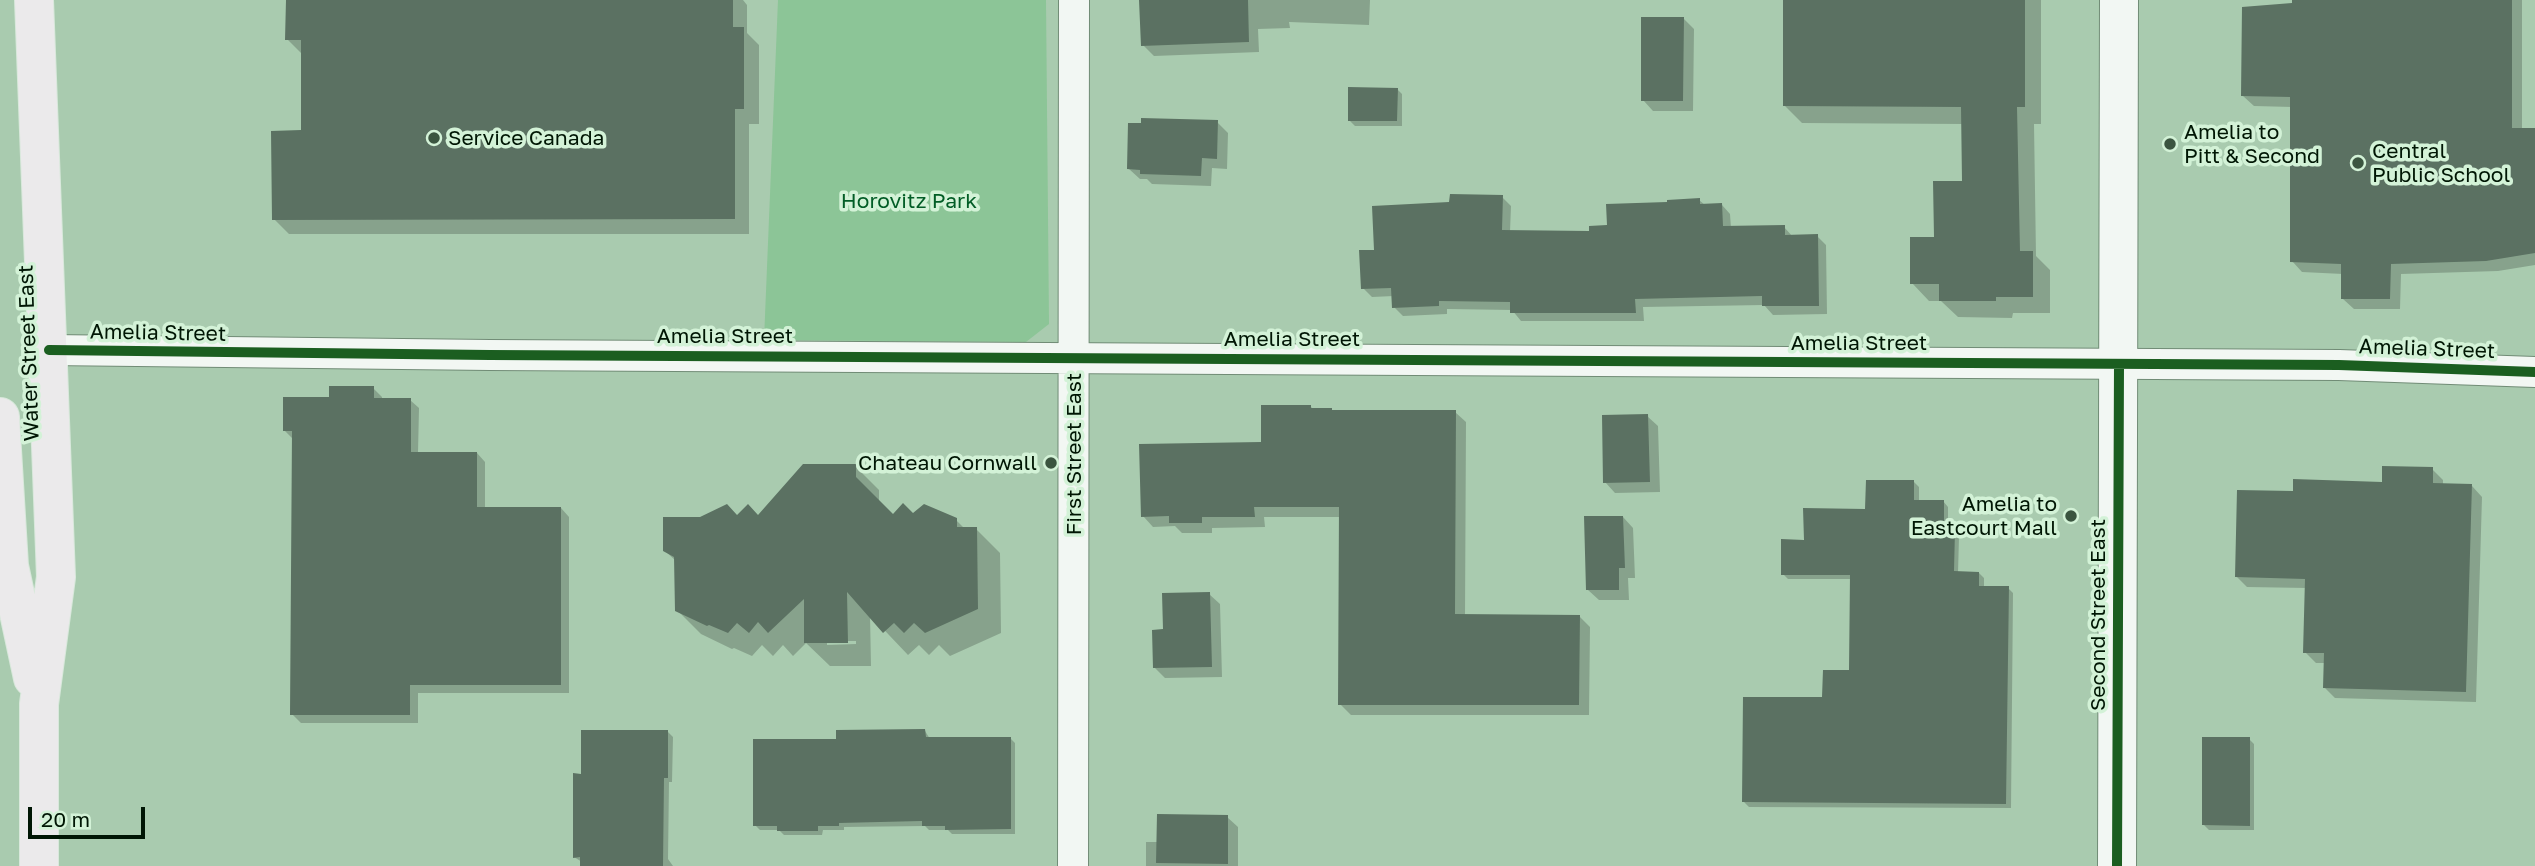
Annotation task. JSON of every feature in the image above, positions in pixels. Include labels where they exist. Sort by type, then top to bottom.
[{"type":"main road","name":"Water Street East","points":[[34,0],[56,577],[39,705],[39,866]]},
{"type":"main road","name":"Second Street East","points":[[2116,866],[2119,0]]},
{"type":"main road","name":"Water Street East","points":[[0,417],[9,566],[39,705]]},
{"type":"street","name":"First Street East","points":[[1073,866],[1074,0]]},
{"type":"street","name":"Amelia Street","points":[[49,350],[490,355],[2339,365],[2535,372]]},
{"type":"green space","name":"Horovitz Park","points":[[778,0],[1046,0],[1049,324],[1026,342],[764,340]]},
{"type":"building","points":[[286,0],[733,0],[733,27],[744,27],[744,109],[735,109],[735,219],[272,220],[271,131],[301,130],[301,40],[285,40]]},
{"type":"building","points":[[1139,0],[1248,0],[1249,42],[1141,46]]},
{"type":"building","points":[[1783,0],[2025,0],[2025,107],[2017,107],[2020,251],[2033,251],[2033,297],[1996,297],[1996,301],[1939,301],[1939,284],[1910,284],[1910,237],[1934,237],[1933,181],[1962,181],[1961,107],[1783,106]]},
{"type":"building","points":[[2292,0],[2512,0],[2512,128],[2535,128],[2535,253],[2486,261],[2391,264],[2390,299],[2341,299],[2341,264],[2290,262],[2290,97],[2241,96],[2242,7],[2292,3]]},
{"type":"building","points":[[1641,17],[1684,17],[1683,101],[1641,101]]},
{"type":"building","points":[[1348,87],[1398,88],[1397,121],[1348,121]]},
{"type":"building","points":[[1141,118],[1218,120],[1217,159],[1202,158],[1201,176],[1140,174],[1140,170],[1127,169],[1128,123],[1141,123]]},
{"type":"building","points":[[1450,194],[1503,195],[1502,230],[1589,231],[1589,226],[1607,225],[1606,204],[1700,198],[1700,204],[1722,203],[1723,226],[1785,225],[1785,235],[1818,234],[1819,306],[1762,306],[1762,296],[1635,299],[1636,313],[1510,313],[1510,302],[1439,301],[1439,306],[1392,308],[1391,288],[1361,289],[1359,250],[1374,250],[1372,206],[1449,202]]},
{"type":"building","points":[[329,386],[374,386],[374,398],[411,398],[411,452],[477,452],[477,507],[561,507],[561,685],[410,685],[410,715],[290,715],[292,431],[283,431],[283,397],[329,397]]},
{"type":"building","points":[[1261,405],[1311,405],[1311,408],[1332,410],[1456,410],[1455,614],[1580,615],[1579,705],[1338,705],[1339,507],[1254,507],[1255,517],[1202,517],[1202,523],[1169,523],[1169,516],[1141,517],[1139,444],[1261,442]]},
{"type":"building","points":[[1648,414],[1650,482],[1603,483],[1602,415]]},
{"type":"building","points":[[803,464],[856,464],[856,477],[893,514],[903,503],[913,513],[924,504],[957,518],[957,527],[977,527],[978,609],[925,633],[914,623],[904,633],[894,623],[883,633],[847,592],[848,643],[804,643],[804,599],[768,633],[758,622],[749,633],[737,623],[728,633],[675,611],[674,557],[663,551],[663,517],[700,517],[727,504],[737,515],[748,504],[758,515]]},
{"type":"building","points":[[2382,466],[2433,467],[2433,483],[2472,484],[2466,692],[2323,688],[2324,653],[2303,653],[2305,579],[2235,577],[2237,490],[2293,491],[2293,479],[2382,482]]},
{"type":"building","points":[[1866,480],[1914,480],[1914,500],[1944,500],[1944,530],[1955,530],[1954,571],[1979,572],[1979,586],[2009,586],[2006,804],[1742,802],[1743,697],[1822,697],[1823,670],[1849,670],[1850,575],[1781,575],[1781,539],[1804,540],[1803,508],[1865,509]]},
{"type":"building","points":[[1584,516],[1623,516],[1625,568],[1619,568],[1619,590],[1586,590]]},
{"type":"building","points":[[1210,592],[1212,667],[1153,668],[1152,630],[1163,629],[1162,593]]},
{"type":"building","points":[[925,729],[926,737],[1011,737],[1011,829],[945,830],[945,826],[922,826],[922,821],[839,823],[839,826],[818,826],[818,831],[777,831],[777,826],[753,826],[753,739],[836,739],[836,730]]},
{"type":"building","points":[[581,730],[668,730],[668,778],[664,778],[663,866],[580,866],[580,857],[573,858],[573,773],[581,774]]},
{"type":"building","points":[[2202,737],[2250,737],[2250,826],[2202,825]]},
{"type":"building","points":[[1157,814],[1228,815],[1228,864],[1156,863]]},
{"type":"cycle path","points":[[49,350],[490,355],[2339,365],[2535,372]]},
{"type":"cycle path","points":[[2117,866],[2119,364]]},
{"type":"place","name":"Service Canada","points":[[434,138]]},
{"type":"place","name":"Amelia to Pitt & Second","points":[[2170,144]]},
{"type":"place","name":"Central Public School","points":[[2358,163]]},
{"type":"place","name":"Chateau Cornwall","points":[[1051,463]]},
{"type":"place","name":"Amelia to Eastcourt Mall","points":[[2071,516]]}]
